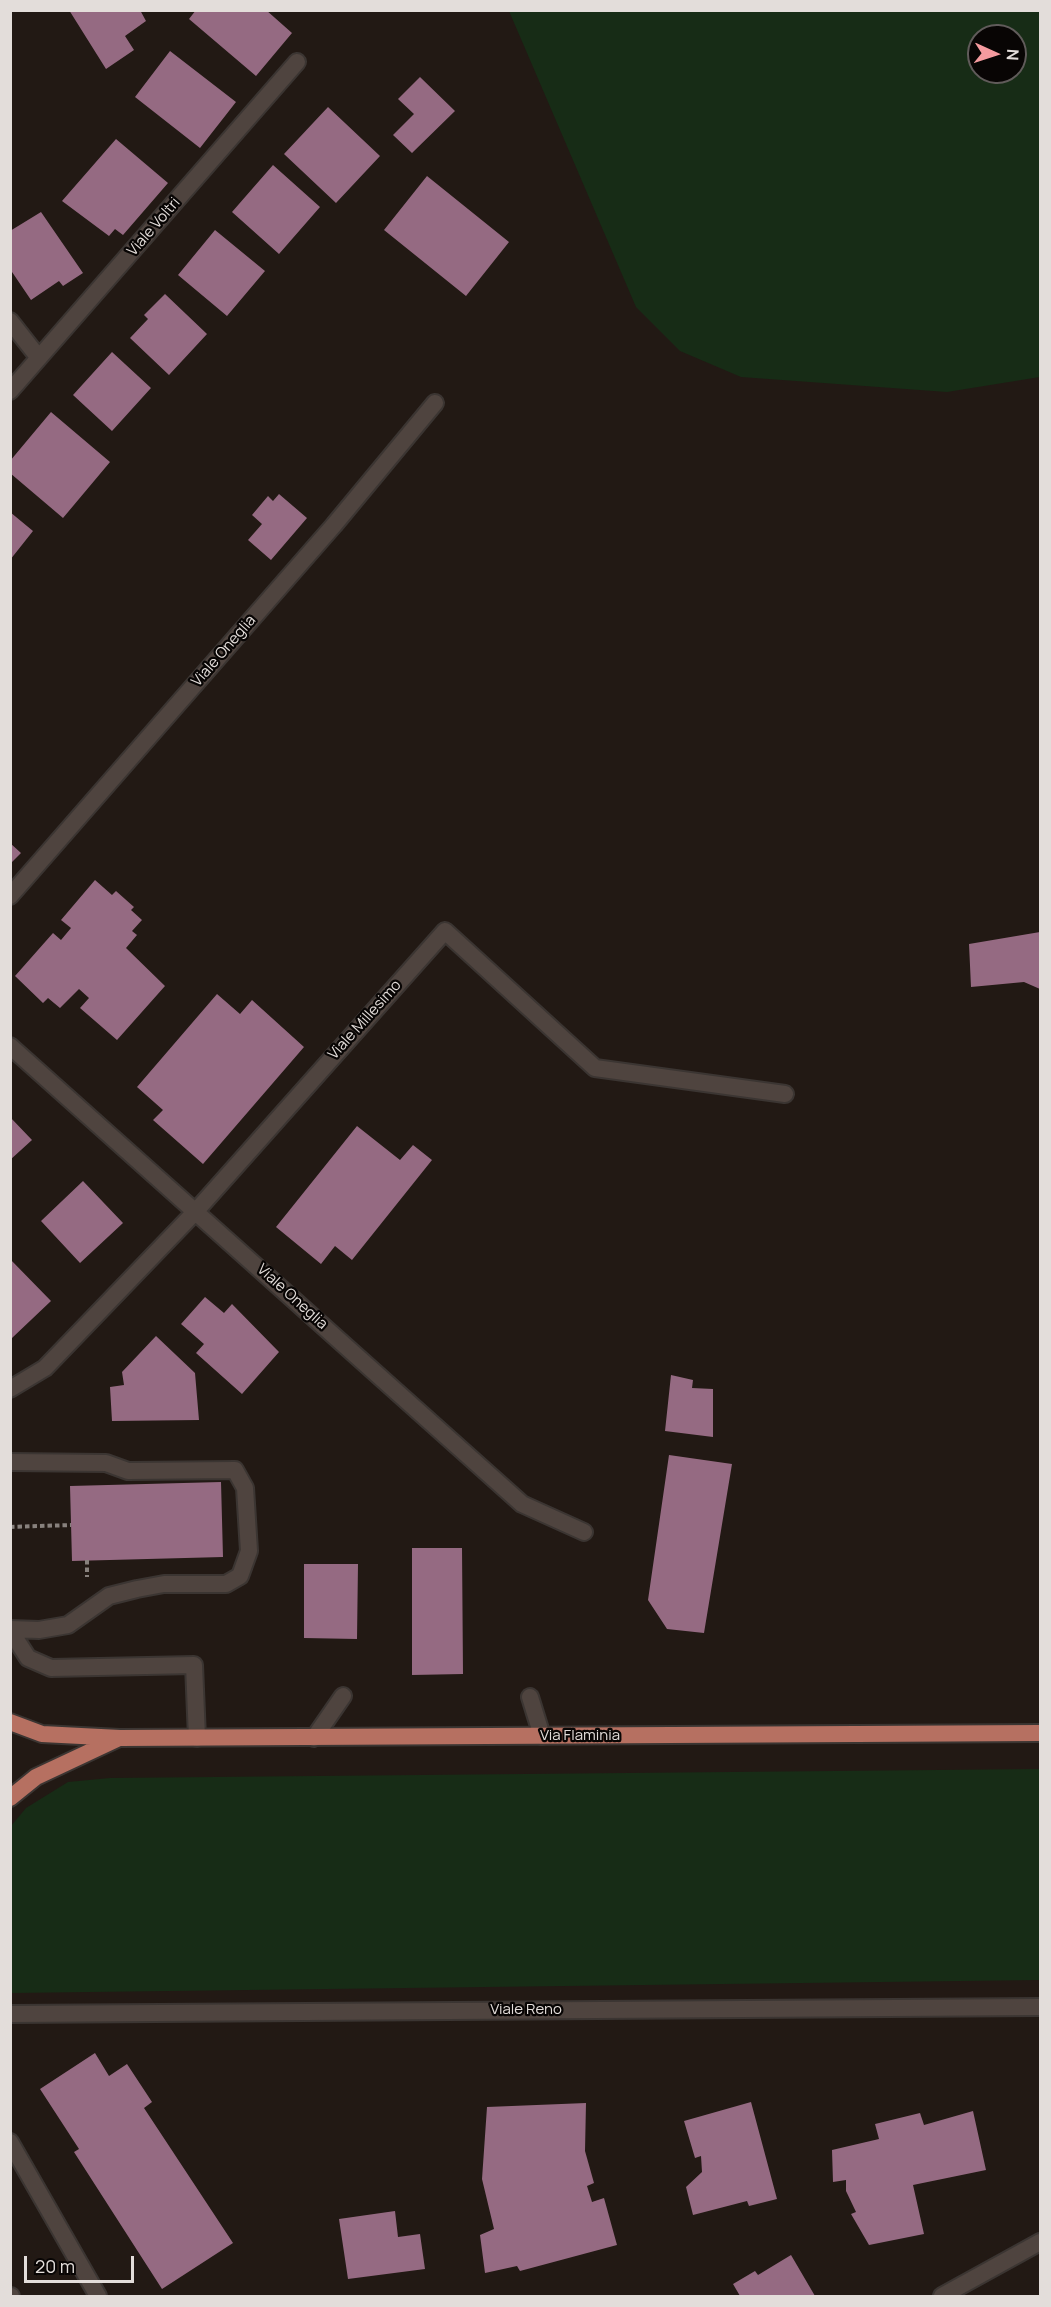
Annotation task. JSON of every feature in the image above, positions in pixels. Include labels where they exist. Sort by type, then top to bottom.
[{"type":"main road","name":"Via Flaminia","points":[[10,1722],[42,1734],[120,1738],[1041,1733]]},
{"type":"main road","name":"Via Flaminia","points":[[10,1798],[36,1777],[120,1738]]},
{"type":"street","name":"Viale Voltri","points":[[10,391],[297,62]]},
{"type":"street","points":[[10,321],[39,358]]},
{"type":"street","name":"Viale Oneglia","points":[[10,896],[334,525],[435,403]]},
{"type":"street","name":"Viale Millesimo","points":[[10,1389],[45,1368],[196,1211],[445,931],[595,1068],[785,1094]]},
{"type":"street","name":"Viale Oneglia","points":[[10,1046],[522,1504],[584,1532]]},
{"type":"street","points":[[10,1462],[106,1463],[128,1471],[235,1470],[245,1488],[249,1551],[240,1576],[226,1584],[164,1584],[109,1596],[68,1625],[39,1630],[10,1630]]},
{"type":"street","points":[[10,1630],[28,1658],[51,1668],[194,1665],[197,1738]]},
{"type":"street","points":[[314,1738],[343,1696]]},
{"type":"street","points":[[530,1698],[542,1736]]},
{"type":"street","name":"Viale Reno","points":[[10,2014],[1041,2007]]},
{"type":"street","points":[[10,2142],[98,2296]]},
{"type":"street","points":[[942,2296],[1041,2241]]},
{"type":"path","points":[[10,1527],[71,1525]]},
{"type":"green space","points":[[509,11],[1040,11],[1040,377],[947,392],[741,377],[680,351],[636,307]]},
{"type":"green space","points":[[1040,1769],[1040,1980],[11,1993],[11,1826],[26,1808],[68,1782],[110,1778]]},
{"type":"building","points":[[69,10],[140,10],[146,21],[125,36],[134,50],[106,69]]},
{"type":"building","points":[[196,10],[266,10],[292,33],[256,76],[189,19]]},
{"type":"building","points":[[170,51],[236,102],[200,148],[135,97]]},
{"type":"building","points":[[420,77],[455,111],[412,153],[393,135],[414,114],[398,99]]},
{"type":"building","points":[[328,107],[380,156],[336,203],[284,154]]},
{"type":"building","points":[[116,139],[168,183],[123,235],[115,229],[109,236],[62,201]]},
{"type":"building","points":[[273,165],[320,207],[279,254],[232,212]]},
{"type":"building","points":[[427,176],[509,242],[466,296],[384,230]]},
{"type":"building","points":[[41,212],[83,273],[63,286],[59,281],[31,300],[10,269],[10,231]]},
{"type":"building","points":[[215,230],[265,271],[227,316],[178,275]]},
{"type":"building","points":[[165,294],[207,334],[169,375],[130,338],[148,319],[144,315]]},
{"type":"building","points":[[112,352],[151,388],[112,431],[73,395]]},
{"type":"building","points":[[51,412],[110,462],[63,518],[10,473],[10,461]]},
{"type":"building","points":[[279,494],[307,518],[271,560],[248,540],[262,524],[252,515],[268,496],[273,501]]},
{"type":"building","points":[[10,512],[33,531],[10,560]]},
{"type":"building","points":[[10,843],[21,853],[10,864]]},
{"type":"building","points":[[95,880],[112,895],[116,891],[134,907],[131,910],[142,920],[132,931],[137,935],[126,948],[165,986],[117,1040],[80,1008],[89,998],[79,989],[60,1008],[48,998],[43,1003],[15,976],[53,933],[61,940],[71,928],[61,920]]},
{"type":"building","points":[[1040,932],[1040,989],[1024,982],[971,987],[969,944]]},
{"type":"building","points":[[217,994],[240,1014],[252,1000],[304,1047],[203,1164],[153,1120],[163,1110],[137,1087]]},
{"type":"building","points":[[10,1117],[32,1140],[10,1160]]},
{"type":"building","points":[[357,1126],[400,1160],[413,1145],[432,1160],[352,1260],[335,1246],[321,1264],[276,1227]]},
{"type":"building","points":[[83,1181],[123,1223],[80,1263],[41,1221]]},
{"type":"building","points":[[10,1259],[51,1301],[12,1338],[10,1336]]},
{"type":"building","points":[[205,1297],[224,1313],[232,1304],[279,1352],[242,1394],[196,1353],[204,1344],[181,1324]]},
{"type":"building","points":[[156,1336],[195,1373],[199,1420],[112,1421],[110,1387],[124,1385],[122,1372]]},
{"type":"building","points":[[671,1375],[693,1380],[692,1388],[713,1389],[713,1437],[665,1431]]},
{"type":"building","points":[[669,1455],[732,1464],[704,1633],[667,1629],[648,1600]]},
{"type":"building","points":[[221,1482],[223,1557],[72,1561],[70,1486]]},
{"type":"building","points":[[412,1548],[462,1548],[463,1674],[412,1675]]},
{"type":"building","points":[[304,1564],[358,1564],[357,1639],[304,1638]]},
{"type":"building","points":[[95,2053],[109,2076],[127,2064],[152,2102],[144,2108],[233,2243],[162,2289],[74,2152],[79,2149],[40,2089]]},
{"type":"building","points":[[751,2102],[777,2199],[749,2206],[747,2201],[693,2215],[686,2187],[702,2172],[701,2156],[695,2158],[684,2121]]},
{"type":"building","points":[[586,2103],[585,2151],[594,2183],[587,2186],[592,2202],[604,2198],[617,2245],[520,2271],[517,2266],[485,2273],[480,2235],[494,2229],[482,2179],[487,2107]]},
{"type":"building","points":[[973,2111],[986,2170],[913,2185],[924,2234],[869,2245],[851,2214],[856,2212],[846,2191],[846,2180],[833,2182],[832,2150],[879,2139],[875,2124],[920,2113],[924,2125]]},
{"type":"building","points":[[395,2211],[398,2237],[420,2234],[425,2269],[348,2279],[339,2219]]},
{"type":"building","points":[[791,2255],[815,2296],[740,2296],[733,2284],[755,2271],[758,2275]]}]
